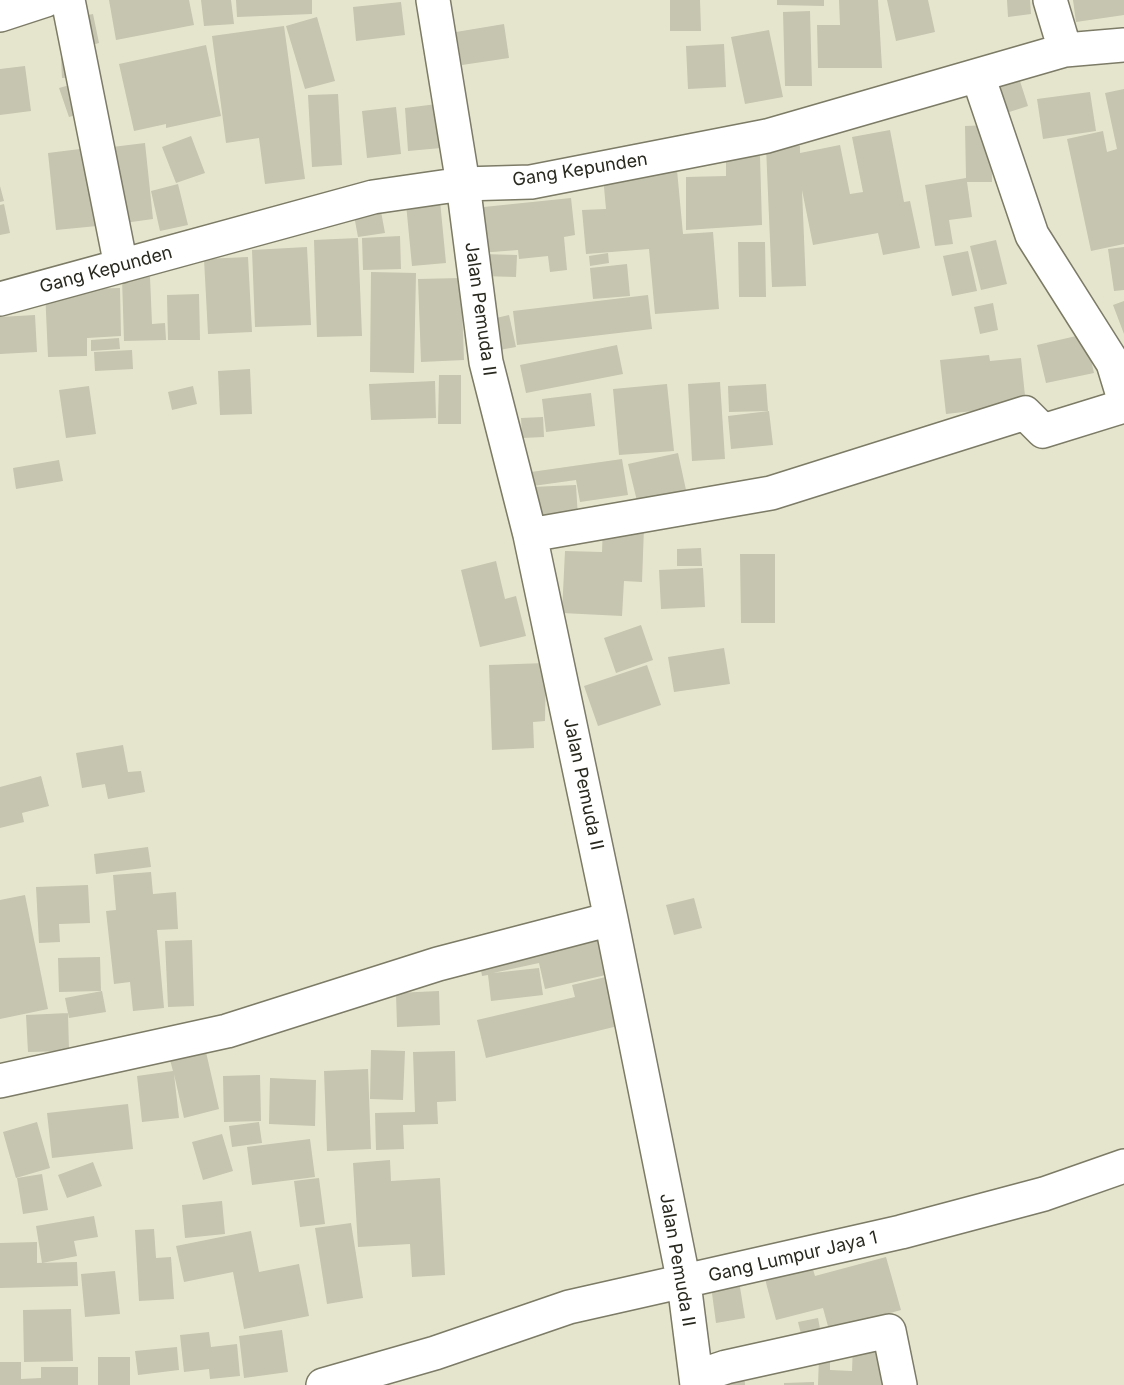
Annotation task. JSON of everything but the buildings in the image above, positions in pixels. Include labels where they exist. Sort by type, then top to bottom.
[{"type":"street","points":[[0,15],[46,0]]},
{"type":"street","points":[[68,0],[121,266]]},
{"type":"street","name":"Jalan Pemuda II","points":[[433,0],[463,184],[486,362],[530,535],[611,919],[684,1283],[697,1381]]},
{"type":"street","points":[[1050,0],[1065,50]]},
{"type":"street","name":"Gang Kepunden","points":[[0,298],[373,197],[463,184],[531,182],[767,136],[1065,50],[1124,45]]},
{"type":"street","points":[[978,76],[1032,236],[1118,361],[1124,399]]},
{"type":"street","points":[[530,535],[771,493],[1025,413],[1043,431],[1124,406]]},
{"type":"street","points":[[0,1081],[227,1031],[438,964],[611,919]]},
{"type":"street","name":"Gang Lumpur Jaya 1","points":[[323,1385],[435,1353],[569,1307],[684,1283],[901,1232],[1044,1194],[1124,1166]]},
{"type":"street","points":[[697,1381],[726,1367],[889,1331],[900,1385]]}]
